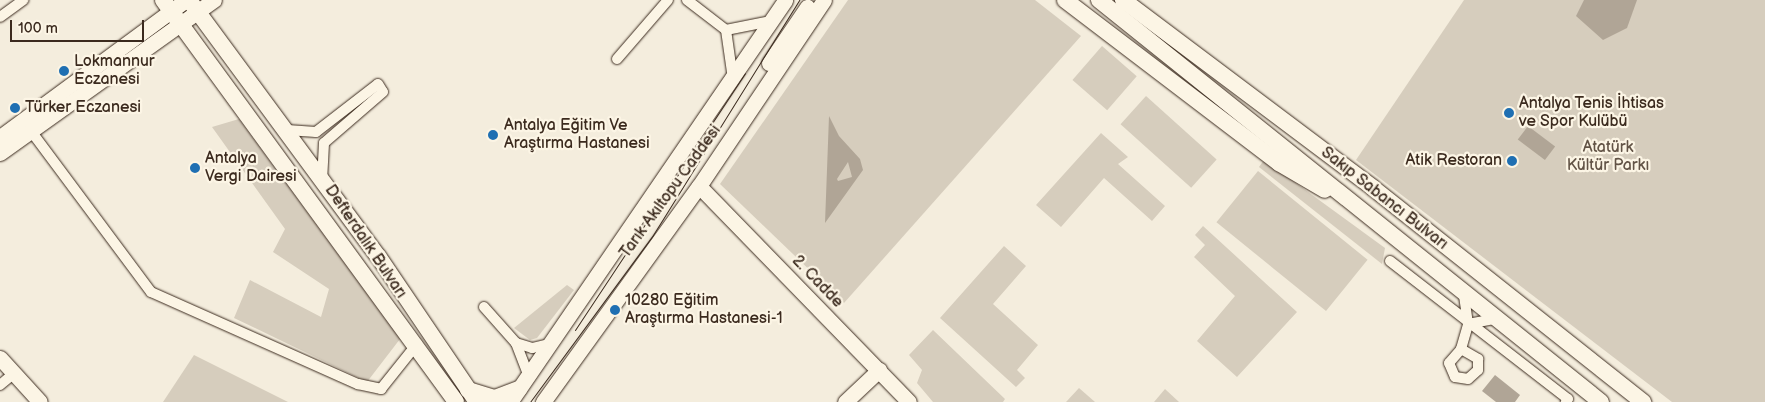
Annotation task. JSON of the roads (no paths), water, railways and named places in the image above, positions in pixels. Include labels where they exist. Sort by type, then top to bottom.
[{"type":"main road","points":[[0,152],[167,5],[191,4],[214,0]]},
{"type":"main road","name":"Tarık Akıltopu Caddesi","points":[[514,395],[733,81],[785,0]]},
{"type":"main road","points":[[718,159],[757,82],[812,0]]},
{"type":"main road","name":"Tarık Akıltopu Caddesi","points":[[543,402],[718,159],[824,0]]},
{"type":"main road","points":[[1064,0],[1279,163],[1380,225]]},
{"type":"main road","points":[[1082,0],[1344,202]]},
{"type":"main road","name":"Sakıp Sabancı Bulvarı","points":[[1099,0],[1380,225],[1464,296],[1601,402]]},
{"type":"main road","name":"Sakıp Sabancı Bulvarı","points":[[1123,0],[1372,188],[1643,402]]},
{"type":"main road","points":[[1140,0],[1372,188]]},
{"type":"main road","points":[[0,137],[28,126],[183,22],[191,4]]},
{"type":"main road","name":"Defterdalık Bulvarı","points":[[191,4],[287,130],[473,396]]},
{"type":"main road","name":"Defterdalık Bulvarı","points":[[167,5],[183,22],[417,344],[456,402]]},
{"type":"main road","name":"2. Cadde","points":[[699,186],[909,402]]},
{"type":"main road","points":[[0,358],[40,402]]},
{"type":"main road","points":[[845,402],[879,370]]},
{"type":"main road","points":[[473,396],[495,398],[514,395]]},
{"type":"street","points":[[0,17],[23,0]]},
{"type":"street","points":[[617,59],[668,0]]},
{"type":"street","points":[[687,0],[726,30],[733,81]]},
{"type":"street","points":[[726,30],[771,21]]},
{"type":"street","points":[[287,130],[321,129],[378,84],[383,92],[324,143],[322,179]]},
{"type":"street","points":[[28,126],[151,292],[358,384],[381,389],[417,344]]},
{"type":"street","points":[[1390,262],[1468,324],[1568,399],[1566,402]]},
{"type":"street","points":[[1461,349],[1468,324],[1464,296]]},
{"type":"street","points":[[484,307],[516,343],[528,374]]},
{"type":"street","points":[[1468,324],[1494,319]]},
{"type":"street","points":[[516,343],[532,348],[549,344]]},
{"type":"street","points":[[0,385],[13,374]]},
{"type":"tram line","points":[[530,402],[653,235],[799,0]]},
{"type":"tram line","points":[[575,330],[745,73]]},
{"type":"place","name":"Lokmannur Eczanesi","points":[[64,71]]},
{"type":"place","name":"Türker Eczanesi","points":[[15,108]]},
{"type":"place","name":"Antalya Tenis İhtisas ve Spor Kulübü","points":[[1509,113]]},
{"type":"place","name":"Antalya Eğitim Ve Araştırma Hastanesi","points":[[493,135]]},
{"type":"place","name":"Atik Restoran","points":[[1512,161]]},
{"type":"place","name":"Antalya Vergi Dairesi","points":[[195,168]]},
{"type":"place","name":"10280 Eğitim Araştırma Hastanesi-1","points":[[615,310]]},
{"type":"park label","name":"Atatürk Kültür Parkı","points":[[1608,157]]}]
